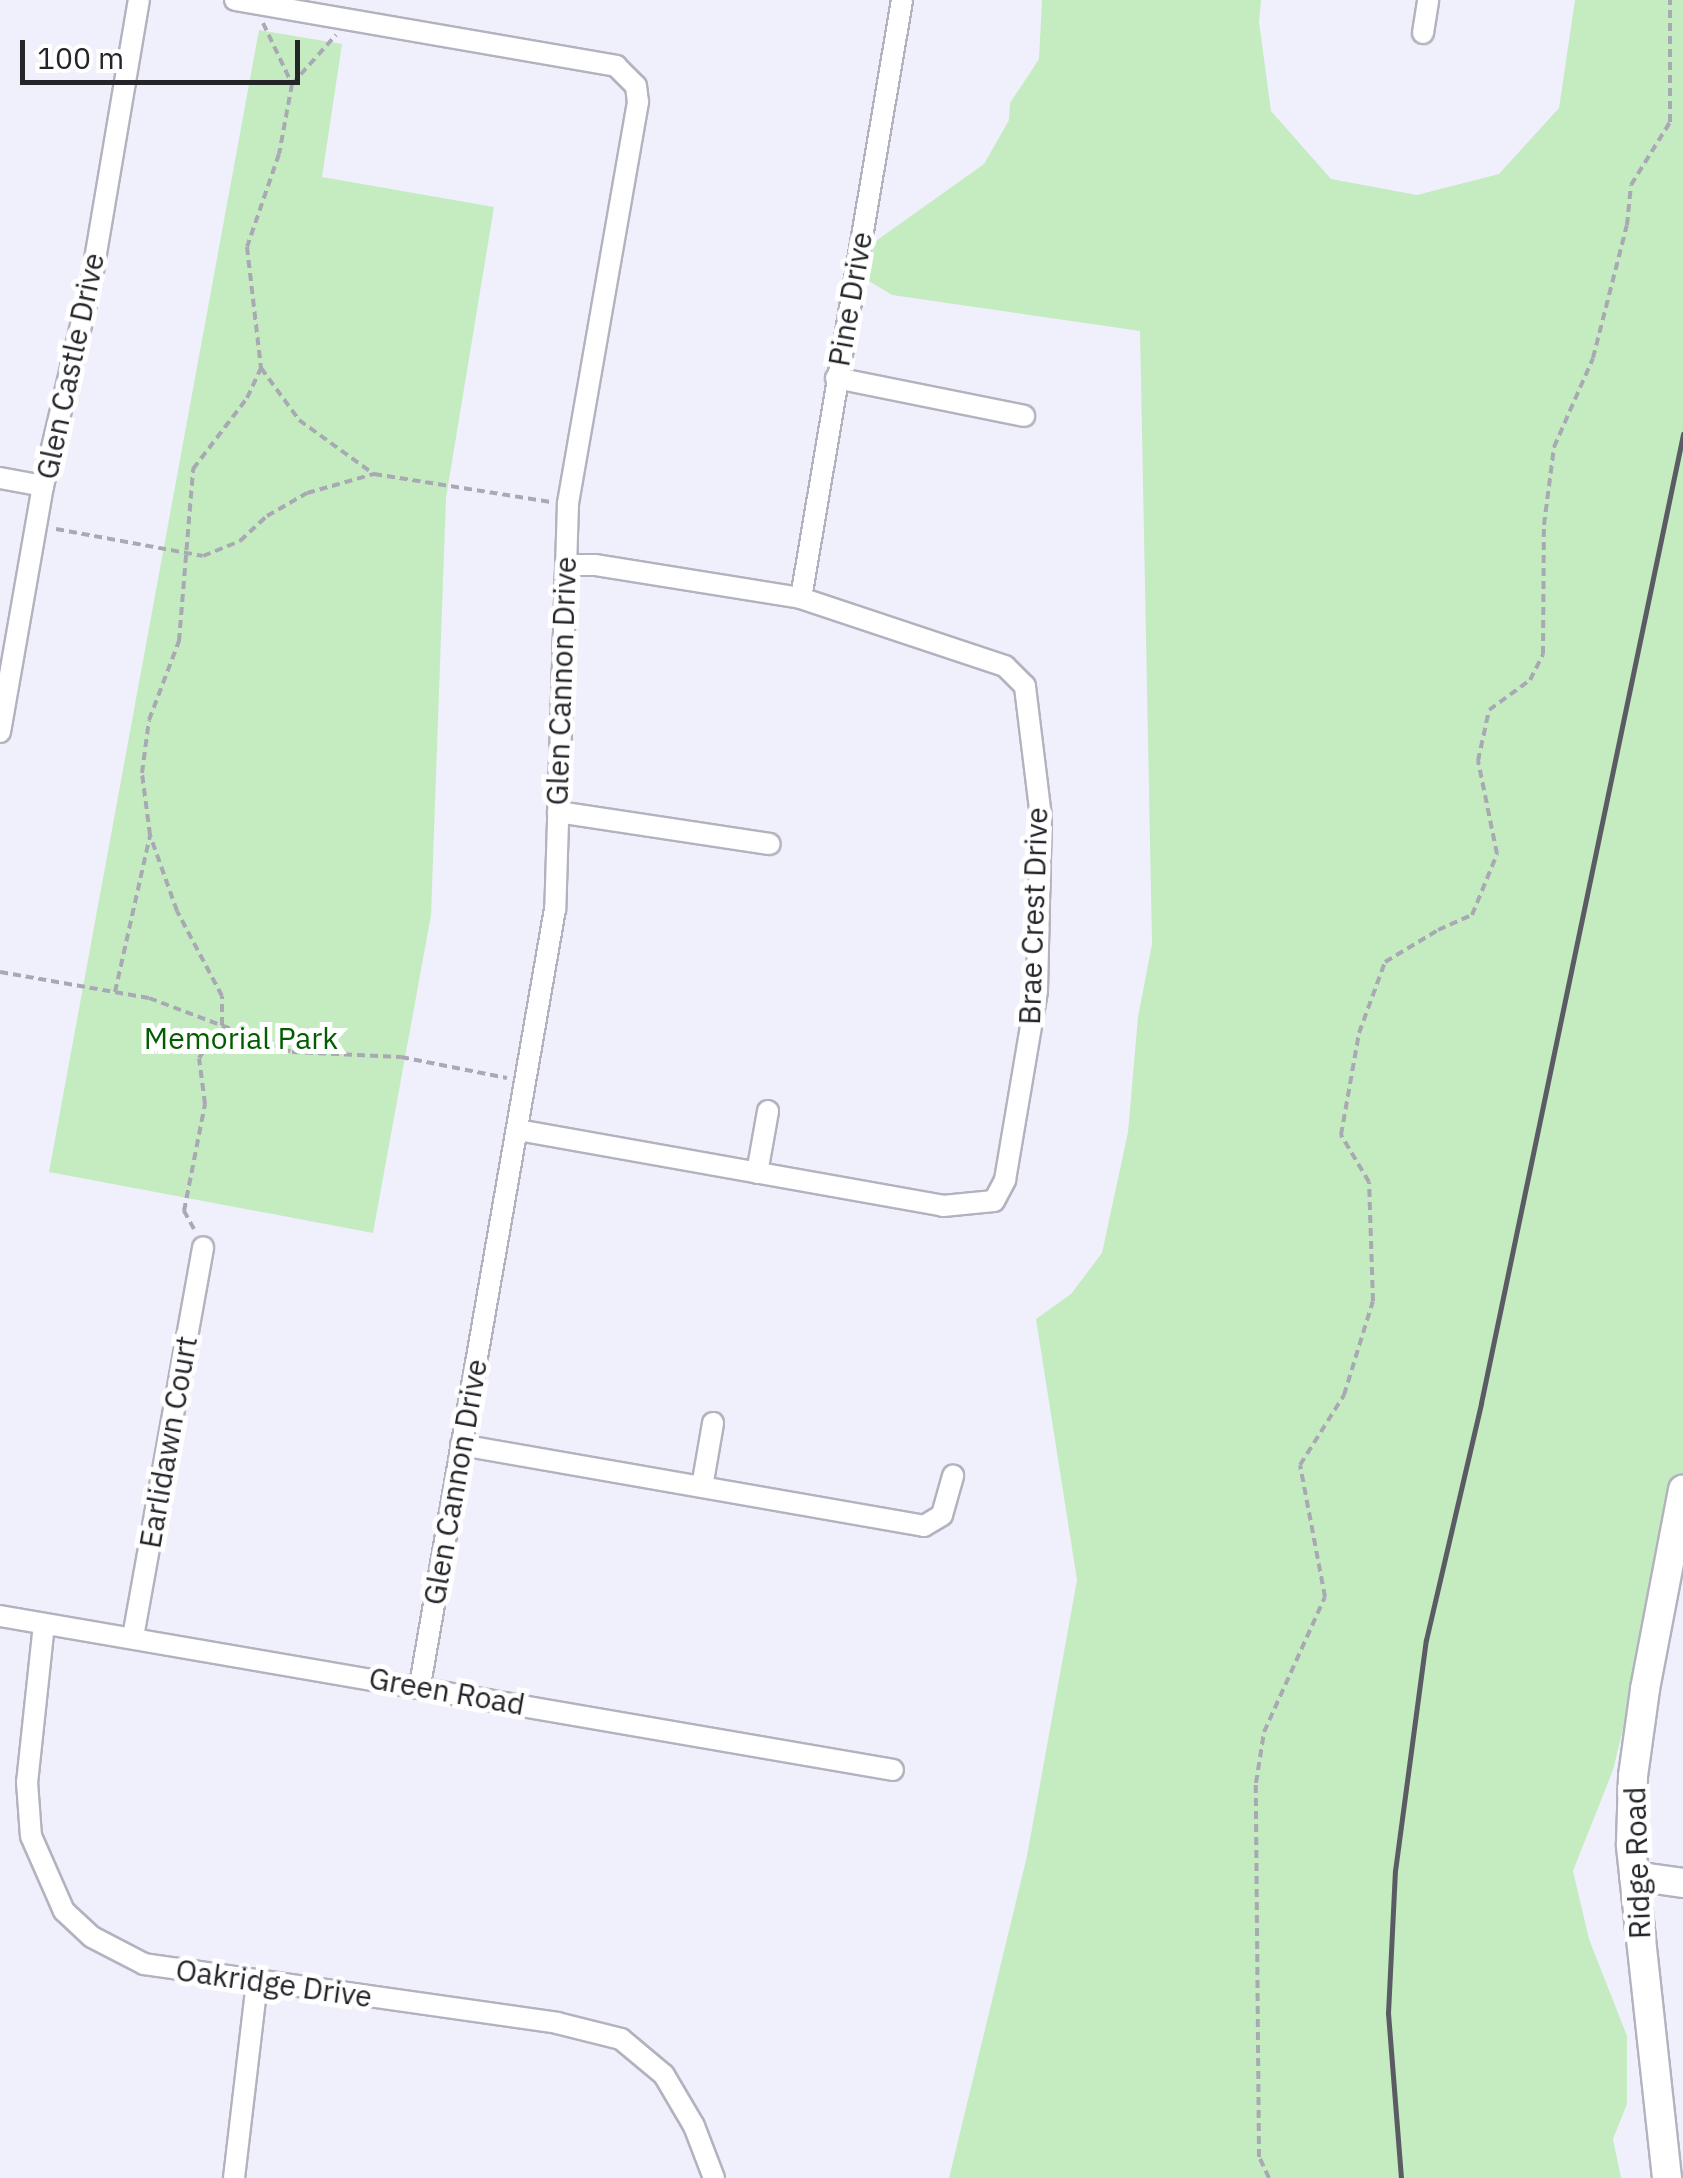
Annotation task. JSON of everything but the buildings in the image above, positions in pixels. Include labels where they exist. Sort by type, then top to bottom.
[{"type":"main road","name":"Ridge Road","points":[[1667,2178],[1634,1876],[1633,1776],[1683,1490]]},
{"type":"main road","points":[[1634,1876],[1683,1883]]},
{"type":"street","name":"Glen Castle Drive","points":[[1,723],[43,486],[90,283],[138,0]]},
{"type":"street","name":"Pine Drive","points":[[801,598],[902,0]]},
{"type":"street","points":[[1423,33],[1428,0]]},
{"type":"street","name":"Glen Cannon Drive","points":[[244,2],[616,66],[636,86],[638,102],[568,504],[554,909],[420,1686]]},
{"type":"street","points":[[836,378],[1024,416]]},
{"type":"street","points":[[0,478],[43,486]]},
{"type":"street","name":"Brae Crest Drive","points":[[518,1130],[943,1206],[994,1201],[1005,1180],[1037,990],[1041,817],[1025,686],[1005,666],[801,598],[595,565],[567,564]]},
{"type":"street","points":[[558,812],[770,844]]},
{"type":"street","points":[[757,1172],[768,1111]]},
{"type":"street","name":"Earlidawn Court","points":[[132,1638],[202,1247]]},
{"type":"street","points":[[702,1487],[713,1423]]},
{"type":"street","points":[[461,1445],[924,1526],[942,1515],[954,1476]]},
{"type":"street","name":"Green Road","points":[[0,1616],[893,1770]]},
{"type":"street","name":"Oakridge Drive","points":[[44,1624],[28,1800],[31,1836],[64,1911],[92,1938],[144,1964],[557,2023],[621,2039],[664,2075],[694,2126],[714,2178]]},
{"type":"street","points":[[234,2178],[257,1981]]},
{"type":"path","points":[[1269,2178],[1259,2157],[1256,1783],[1264,1732],[1325,1597],[1300,1465],[1344,1395],[1373,1302],[1370,1182],[1342,1136],[1359,1033],[1385,962],[1472,916],[1497,854],[1478,762],[1489,710],[1530,680],[1544,654],[1544,525],[1554,446],[1592,358],[1626,225],[1630,185],[1670,122],[1670,0]]},
{"type":"path","points":[[244,2],[292,84]]},
{"type":"path","points":[[349,20],[292,84],[279,154],[247,247],[262,368],[299,420],[374,474]]},
{"type":"path","points":[[202,1247],[184,1211],[205,1104],[199,1058],[222,1025],[222,996],[178,911],[150,835],[142,773],[149,720],[180,640],[193,470],[246,398],[262,368]]},
{"type":"path","points":[[37,526],[203,556],[240,541],[267,516],[308,493],[374,474],[568,504]]},
{"type":"path","points":[[115,992],[150,835]]},
{"type":"path","points":[[0,972],[149,998],[292,1052],[401,1057],[526,1082]]},
{"type":"green space","points":[[1042,0],[1261,0],[1259,22],[1271,111],[1331,179],[1417,195],[1499,174],[1559,108],[1575,0],[1683,0],[1683,1484],[1613,1770],[1573,1871],[1589,1939],[1627,2036],[1627,2104],[1613,2139],[1621,2178],[949,2178],[1027,1856],[1077,1580],[1036,1319],[1071,1294],[1102,1253],[1128,1132],[1138,1017],[1152,944],[1140,331],[892,295],[864,278],[873,243],[984,164],[1009,120],[1010,103],[1039,59]]},
{"type":"green space","name":"Memorial Park","points":[[259,30],[342,44],[322,177],[494,207],[446,498],[431,915],[373,1233],[49,1172]]},
{"type":"railway","points":[[1401,2178],[1388,2013],[1395,1871],[1426,1640],[1481,1403],[1683,434]]}]
